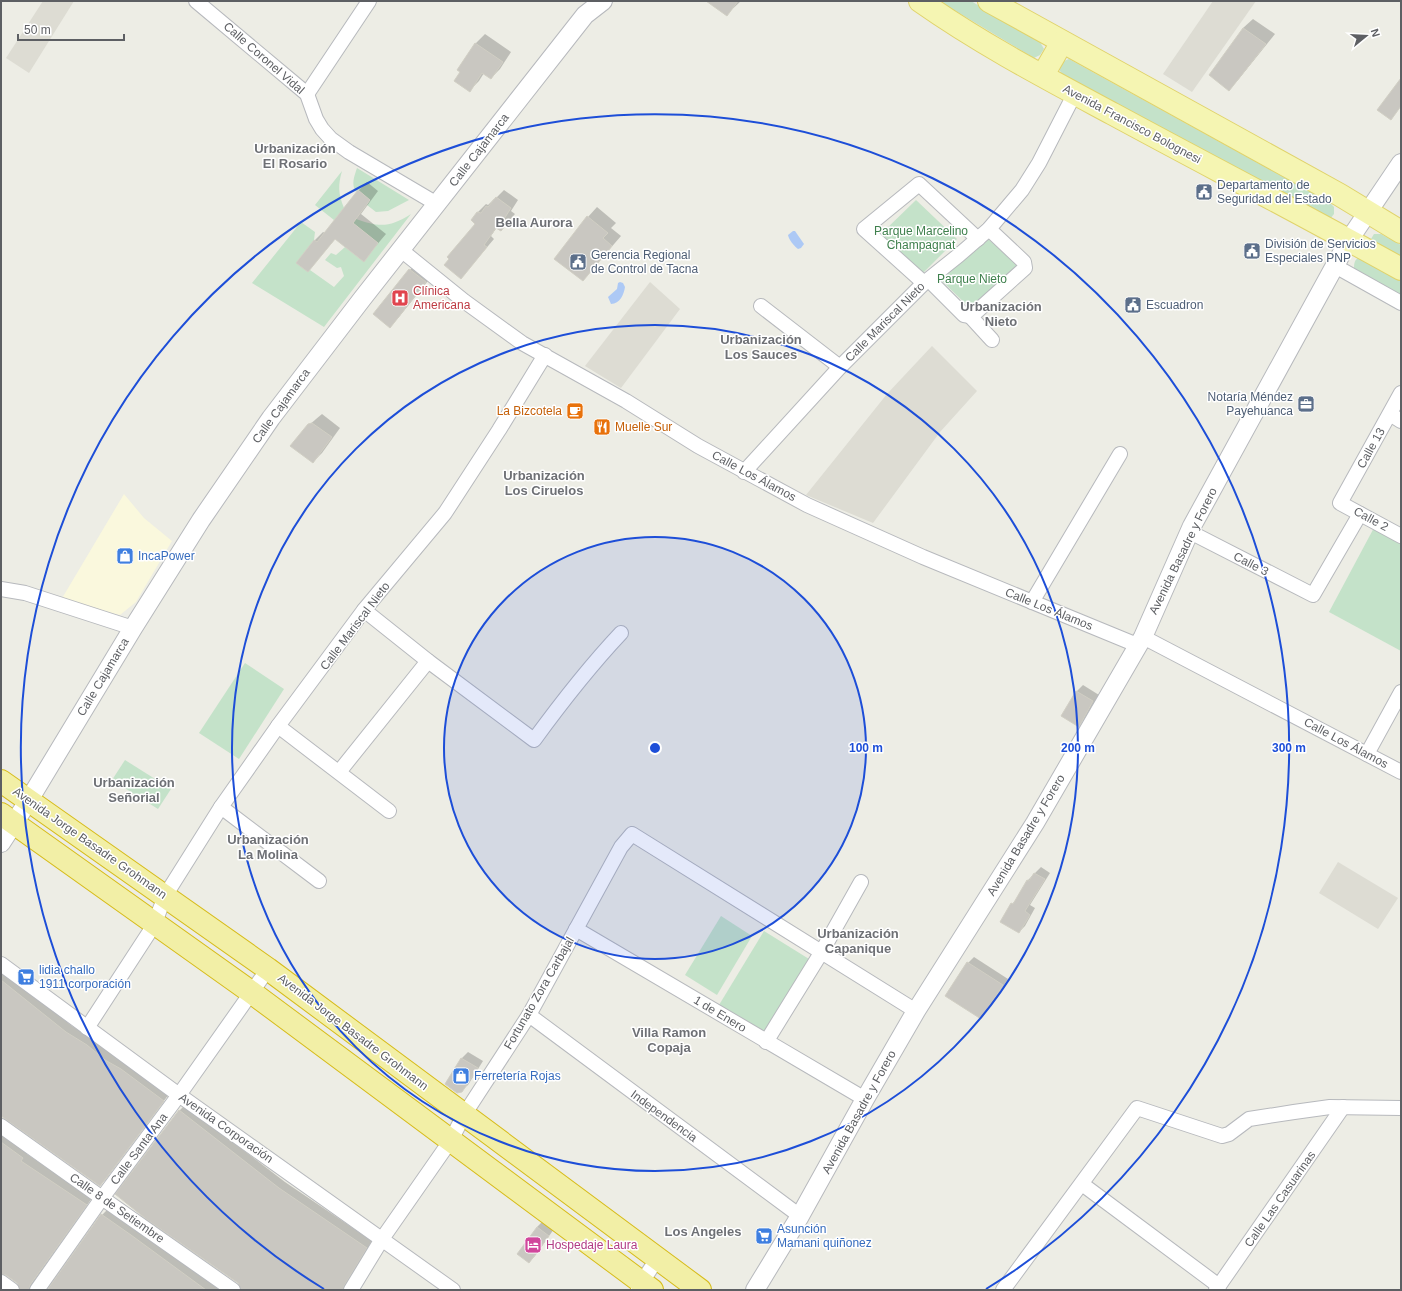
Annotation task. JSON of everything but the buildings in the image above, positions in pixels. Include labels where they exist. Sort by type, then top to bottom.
[{"type":"highway","name":"Avenida Jorge Basadre Grohmann","points":[[1,781],[268,969],[700,1290]]},
{"type":"highway","points":[[8,819],[154,925],[250,992],[451,1140],[643,1287]]},
{"type":"main road","name":"Avenida Francisco Bolognesi","points":[[920,1],[946,19],[1075,93],[1401,269]]},
{"type":"main road","points":[[989,1],[1340,195],[1401,232]]},
{"type":"main road","points":[[1043,75],[1062,42]]},
{"type":"street","name":"Calle Coronel Vidal","points":[[196,1],[307,94],[316,119],[331,139],[349,152],[437,204]]},
{"type":"street","points":[[307,94],[369,1]]},
{"type":"street","name":"Calle Cajamarca","points":[[1,843],[8,819],[30,800],[132,628],[201,520],[271,418],[362,299],[574,29],[585,16],[603,1]]},
{"type":"street","name":"Calle Mariscal Nieto","points":[[744,472],[840,367],[926,282],[989,229],[1022,190],[1039,163],[1075,93]]},
{"type":"street","name":"Avenida Basadre y Forero","points":[[755,1290],[800,1216],[916,1011],[1036,822],[1140,641],[1190,532],[1349,240],[1401,163]]},
{"type":"street","points":[[978,239],[919,184],[864,228],[964,315],[970,316],[976,313],[1025,268],[1024,262],[989,229]]},
{"type":"street","name":"Calle Los Álamos","points":[[401,250],[464,301],[522,343],[626,401],[698,446],[744,472],[814,508],[923,557],[1032,602],[1140,641],[1401,772]]},
{"type":"street","points":[[1335,266],[1401,304]]},
{"type":"street","points":[[761,306],[840,367]]},
{"type":"street","points":[[970,316],[992,340]]},
{"type":"street","name":"Calle Mariscal Nieto","points":[[87,1028],[154,925],[165,896],[221,807],[278,726],[364,610],[445,513],[545,356]]},
{"type":"street","name":"Calle 13","points":[[1340,503],[1395,418],[1401,393]]},
{"type":"street","points":[[1032,602],[1120,454]]},
{"type":"street","name":"Calle 2","points":[[1340,503],[1401,536]]},
{"type":"street","name":"Calle 3","points":[[1190,532],[1313,595],[1360,514]]},
{"type":"street","points":[[1,589],[25,593],[132,628]]},
{"type":"street","points":[[364,610],[428,661],[534,740],[565,698],[621,633]]},
{"type":"street","points":[[340,772],[428,661]]},
{"type":"street","points":[[1367,754],[1401,692]]},
{"type":"street","points":[[278,726],[389,811]]},
{"type":"street","points":[[221,807],[319,881]]},
{"type":"street","name":"Fortunato Zora Carbajal","points":[[351,1290],[382,1239],[451,1140],[464,1115],[529,1015],[621,847],[632,834],[821,953]]},
{"type":"street","points":[[766,1042],[821,953],[861,882]]},
{"type":"street","name":"1 de Enero","points":[[576,929],[865,1099]]},
{"type":"street","points":[[821,953],[916,1011]]},
{"type":"street","name":"Avenida Corporación","points":[[1,964],[179,1095],[453,1290]]},
{"type":"street","name":"Calle Santa Ana","points":[[37,1290],[102,1198],[179,1095],[250,992],[268,969]]},
{"type":"street","name":"Independencia","points":[[529,1015],[800,1216]]},
{"type":"street","points":[[1003,1290],[1137,1108],[1222,1136],[1229,1134],[1249,1119],[1316,1109],[1343,1107],[1401,1108]]},
{"type":"street","name":"Calle Las Casuarinas","points":[[1218,1288],[1343,1107]]},
{"type":"street","name":"Calle 8 de Setiembre","points":[[1,1126],[233,1290]]},
{"type":"street","points":[[1082,1184],[1218,1288]]},
{"type":"street","points":[[643,1287],[657,1259]]},
{"type":"street","points":[[1,1282],[12,1290]]},
{"type":"shaded area","points":[[43,1],[74,1],[29,73],[6,58]]},
{"type":"shaded area","points":[[1213,1],[1256,1],[1192,92],[1163,74]]},
{"type":"shaded area","points":[[650,282],[680,309],[621,388],[585,366]]},
{"type":"shaded area","points":[[932,346],[977,391],[940,432],[873,523],[806,495],[887,394]]},
{"type":"shaded area","name":"IncaPower","points":[[124,494],[144,518],[172,541],[136,602],[120,615],[61,600]]},
{"type":"shaded area","points":[[1338,862],[1398,898],[1378,929],[1319,893]]},
{"type":"green space","points":[[939,1],[971,1],[1040,42],[1044,49],[1040,55],[1034,58]]},
{"type":"green space","points":[[1069,59],[1329,202],[1334,207],[1334,214],[1330,219],[1065,78],[1060,71],[1060,65]]},
{"type":"green space","points":[[357,168],[409,200],[388,211],[376,212],[367,205],[370,200],[358,190],[356,192],[354,189],[354,180]]},
{"type":"green space","points":[[342,171],[339,189],[344,208],[334,220],[315,205]]},
{"type":"green space","name":"Parque Marcelino Champagnat","points":[[916,200],[957,239],[923,273],[881,234]]},
{"type":"green space","points":[[411,214],[324,327],[252,283],[301,222],[315,232],[314,240],[296,263],[308,272],[310,270],[334,287],[344,276],[341,267],[337,268],[325,260],[331,253],[336,255],[345,247],[364,262],[378,243],[353,223],[356,219],[371,224],[384,225],[396,222]]},
{"type":"green space","points":[[1374,234],[1381,234],[1401,245],[1401,263],[1371,243],[1371,239]]},
{"type":"green space","name":"Parque Nieto","points":[[987,238],[1018,266],[972,310],[940,279]]},
{"type":"green space","points":[[1359,257],[1401,279],[1401,295],[1356,271],[1354,268],[1355,263]]},
{"type":"green space","points":[[1376,524],[1401,537],[1401,651],[1329,612]]},
{"type":"green space","points":[[245,663],[284,689],[239,759],[199,733]]},
{"type":"green space","points":[[125,760],[171,789],[158,809],[112,780]]},
{"type":"green space","points":[[721,916],[752,936],[717,995],[685,975]]},
{"type":"green space","points":[[764,931],[809,959],[764,1032],[719,1005]]},
{"type":"water","points":[[795,231],[804,244],[801,248],[798,249],[789,239],[788,235]]},
{"type":"water","points":[[618,283],[623,283],[625,287],[623,295],[617,302],[611,304],[608,297],[617,289]]},
{"type":"place","name":"Departamento de Seguridad del Estado","points":[[1204,192]]},
{"type":"place","name":"División de Servicios Especiales PNP","points":[[1252,251]]},
{"type":"place","name":"Gerencia Regional de Control de Tacna","points":[[578,262]]},
{"type":"place","name":"Clínica Americana","points":[[400,298]]},
{"type":"place","name":"Escuadron","points":[[1133,305]]},
{"type":"place","name":"Notaría Méndez Payehuanca","points":[[1306,404]]},
{"type":"place","name":"La Bizcotela","points":[[575,411]]},
{"type":"place","name":"Muelle Sur","points":[[602,427]]},
{"type":"place","name":"IncaPower","points":[[125,556]]},
{"type":"place","name":"lidia challo 1911 corporación","points":[[26,977]]},
{"type":"place","name":"Ferretería Rojas","points":[[461,1076]]},
{"type":"place","name":"Asunción Mamani quiñonez","points":[[764,1236]]},
{"type":"place","name":"Hospedaje Laura","points":[[533,1245]]},
{"type":"district","name":"Urbanización El Rosario","points":[[295,156]]},
{"type":"district","name":"Bella Aurora","points":[[534,222]]},
{"type":"district","name":"Urbanización Nieto","points":[[1001,314]]},
{"type":"district","name":"Urbanización Los Sauces","points":[[761,346]]},
{"type":"district","name":"Urbanización Los Ciruelos","points":[[544,482]]},
{"type":"district","name":"Urbanización Señorial","points":[[134,790]]},
{"type":"district","name":"Urbanización La Molina","points":[[268,846]]},
{"type":"district","name":"Urbanización Capanique","points":[[858,940]]},
{"type":"district","name":"Villa Ramon Copaja","points":[[669,1040]]},
{"type":"district","name":"Los Angeles","points":[[703,1231]]}]
